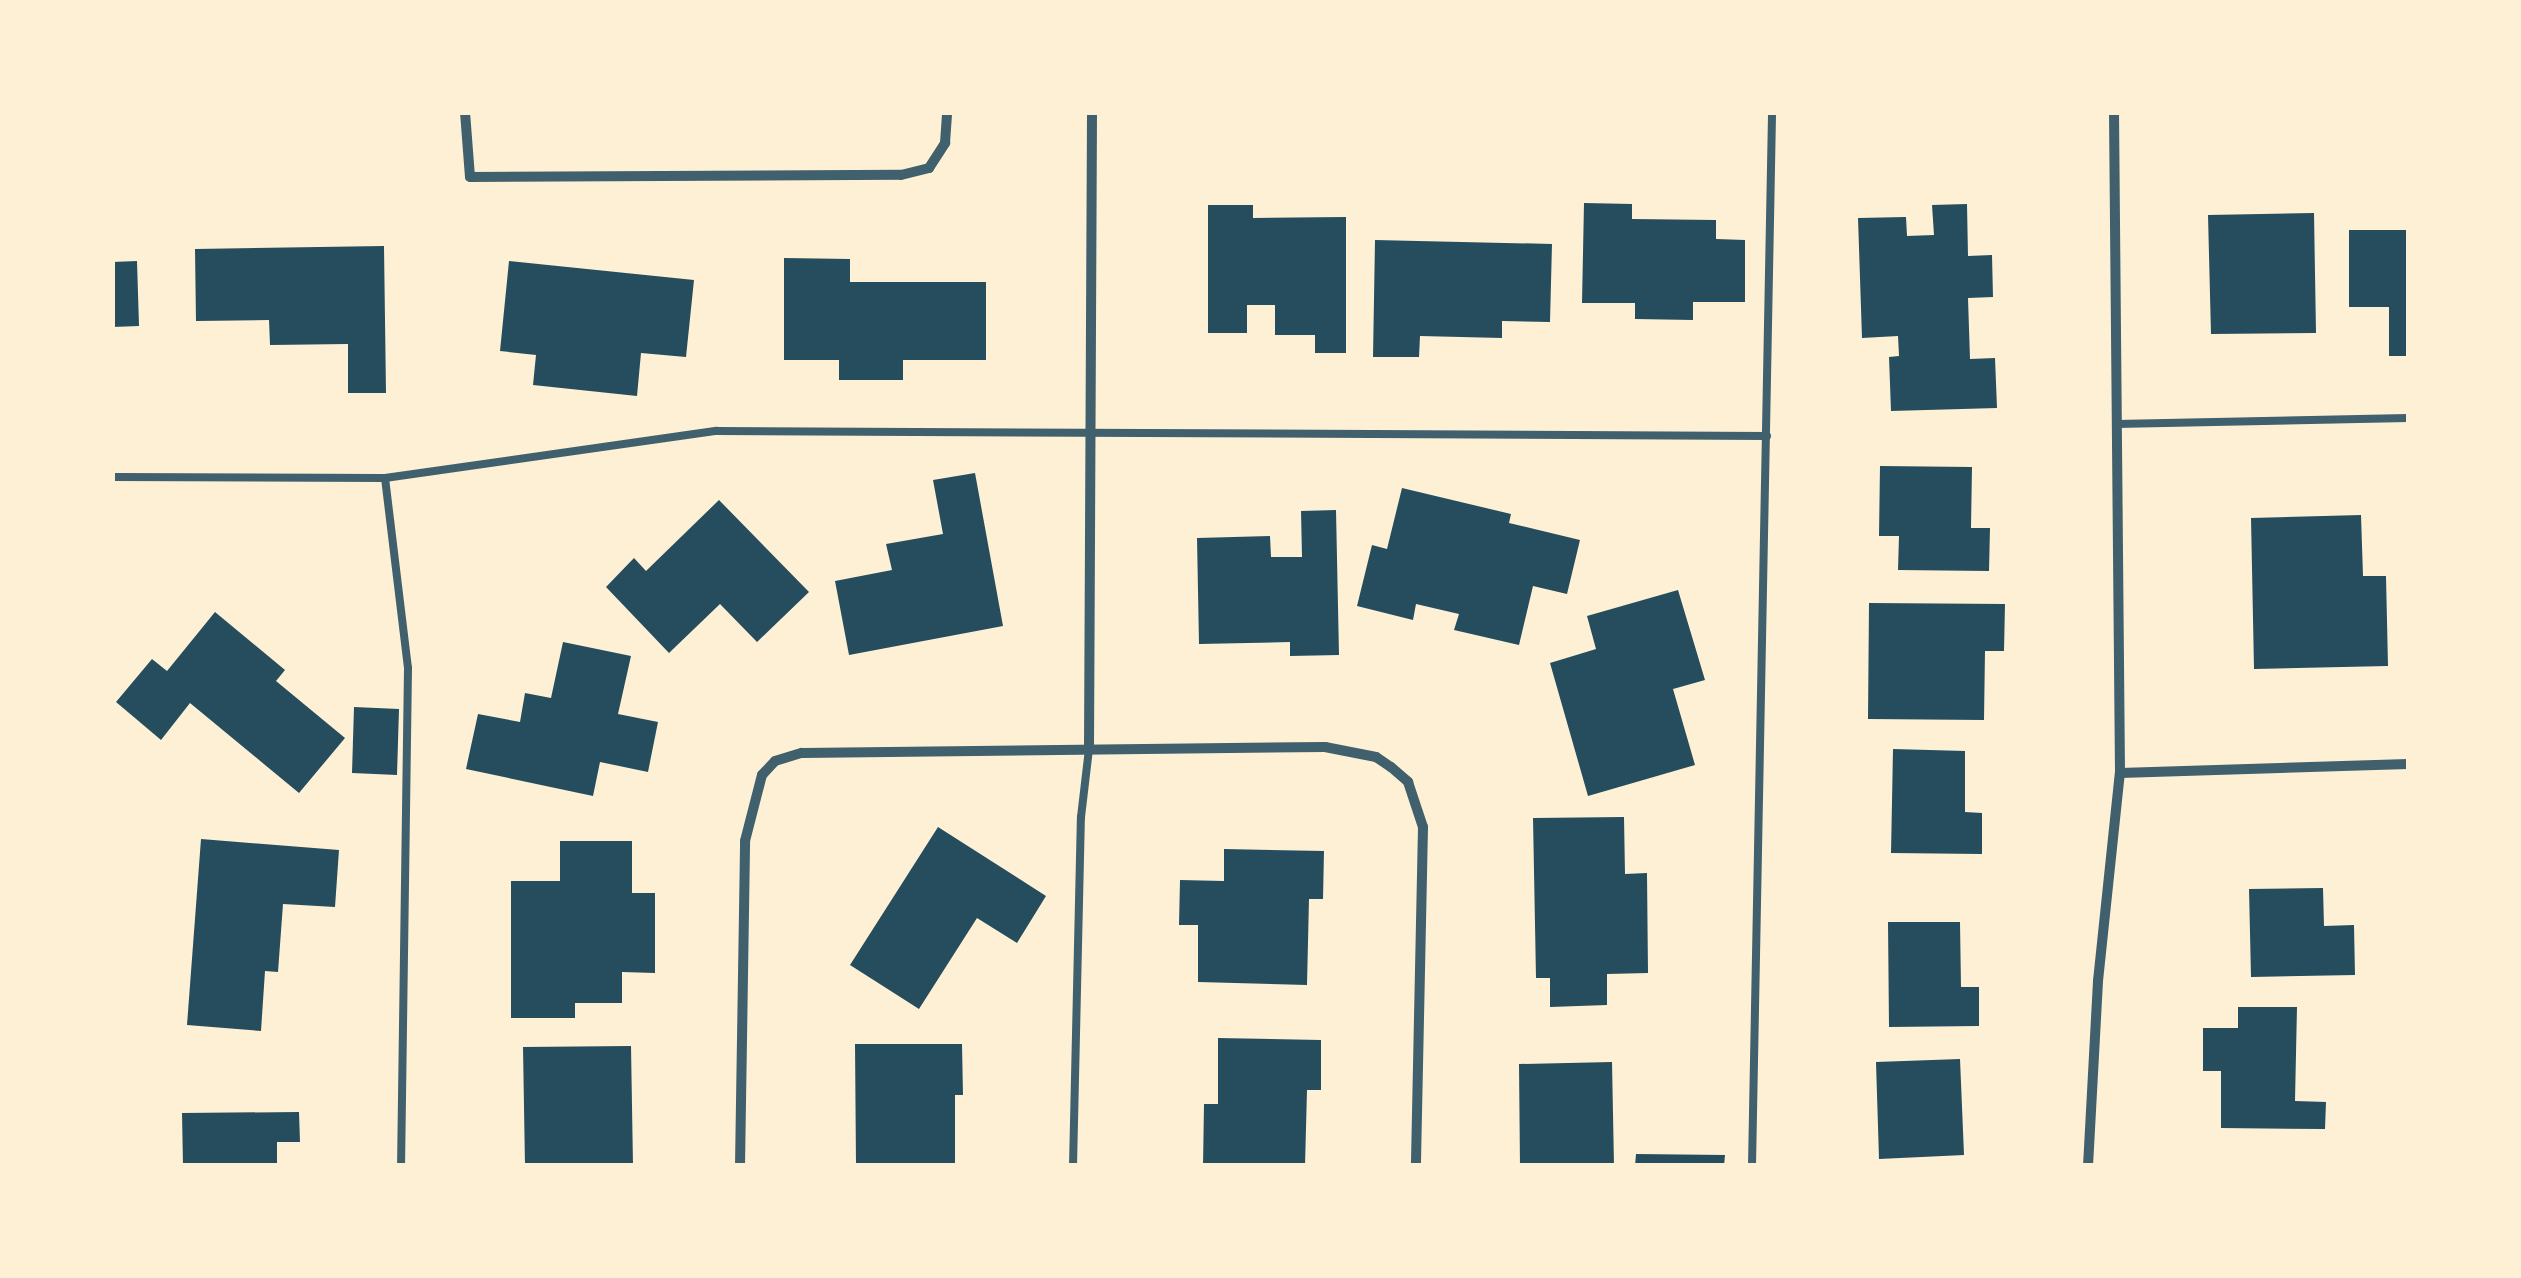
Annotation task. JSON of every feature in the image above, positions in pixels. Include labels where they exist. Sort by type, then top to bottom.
[{"type":"street","points":[[465,112],[470,177],[509,177],[901,175],[928,168],[945,143],[947,112]]},
{"type":"street","points":[[1090,749],[1092,112]]},
{"type":"street","points":[[2088,1166],[2098,981],[2120,773],[2114,112]]},
{"type":"street","points":[[740,1166],[745,842],[762,775],[775,762],[802,753],[1325,747],[1376,757],[1408,782],[1423,826],[1416,1166]]},
{"type":"street","points":[[2120,773],[2408,764]]},
{"type":"lane","points":[[1752,1166],[1772,112]]},
{"type":"lane","points":[[2116,424],[2408,418]]},
{"type":"lane","points":[[112,477],[386,478],[717,431],[1767,436]]},
{"type":"lane","points":[[386,478],[408,668],[401,1166]]},
{"type":"lane","points":[[1074,1166],[1081,817],[1090,749]]},
{"type":"building","points":[[1584,203],[1632,204],[1632,219],[1716,220],[1716,239],[1745,240],[1745,302],[1693,302],[1693,320],[1635,319],[1635,303],[1582,303]]},
{"type":"building","points":[[1967,204],[1968,256],[1992,255],[1993,297],[1968,298],[1970,359],[1995,358],[1997,408],[1891,411],[1889,357],[1899,356],[1898,336],[1862,338],[1858,218],[1906,217],[1907,236],[1934,235],[1932,205]]},
{"type":"building","points":[[1208,205],[1253,205],[1253,218],[1346,217],[1346,353],[1315,353],[1315,335],[1275,335],[1275,305],[1247,305],[1247,333],[1208,333]]},
{"type":"building","points":[[2314,213],[2316,333],[2211,334],[2208,215]]},
{"type":"building","points":[[2349,230],[2408,230],[2408,356],[2389,356],[2389,307],[2349,307]]},
{"type":"building","points":[[1375,240],[1552,244],[1550,322],[1502,321],[1502,338],[1420,336],[1419,357],[1373,357]]},
{"type":"building","points":[[384,246],[386,393],[348,393],[348,344],[270,345],[269,320],[196,321],[195,249]]},
{"type":"building","points":[[784,258],[850,259],[850,282],[986,282],[986,360],[903,360],[903,380],[839,380],[839,360],[784,360]]},
{"type":"building","points":[[137,261],[139,326],[112,327],[112,262]]},
{"type":"building","points":[[509,261],[694,280],[686,357],[641,353],[637,396],[533,385],[536,355],[500,351]]},
{"type":"building","points":[[1880,466],[1972,467],[1971,528],[1990,528],[1989,571],[1898,570],[1899,536],[1879,536]]},
{"type":"building","points":[[975,473],[1003,626],[849,655],[835,581],[892,570],[886,544],[943,534],[933,480]]},
{"type":"building","points":[[1402,488],[1511,514],[1509,523],[1580,540],[1567,594],[1533,586],[1519,645],[1454,630],[1459,614],[1416,604],[1413,620],[1357,606],[1372,545],[1387,549]]},
{"type":"building","points":[[719,500],[809,592],[757,642],[720,604],[669,653],[606,587],[634,558],[646,571]]},
{"type":"building","points":[[1336,510],[1339,655],[1290,656],[1290,642],[1199,644],[1197,538],[1270,536],[1271,557],[1302,557],[1301,511]]},
{"type":"building","points":[[2361,515],[2363,576],[2386,576],[2388,666],[2254,669],[2251,518]]},
{"type":"building","points":[[1678,590],[1705,680],[1673,689],[1695,765],[1588,796],[1550,663],[1596,649],[1587,616]]},
{"type":"building","points":[[1869,603],[2005,604],[2004,651],[1985,651],[1984,720],[1868,719]]},
{"type":"building","points":[[215,612],[285,670],[276,681],[345,738],[299,793],[190,703],[161,740],[116,702],[152,659],[167,671]]},
{"type":"building","points":[[563,642],[631,656],[618,714],[658,722],[648,772],[600,762],[593,796],[466,769],[478,714],[520,722],[525,693],[551,698]]},
{"type":"building","points":[[354,707],[399,709],[397,775],[352,773]]},
{"type":"building","points":[[1893,749],[1965,751],[1965,812],[1982,813],[1982,854],[1891,853]]},
{"type":"building","points":[[1624,817],[1625,874],[1647,873],[1648,973],[1607,974],[1607,1005],[1550,1007],[1550,978],[1536,978],[1533,818]]},
{"type":"building","points":[[938,827],[1046,896],[1017,943],[977,918],[919,1009],[850,965]]},
{"type":"building","points":[[201,839],[339,850],[335,907],[283,904],[278,972],[265,971],[261,1031],[187,1025]]},
{"type":"building","points":[[560,841],[632,841],[632,893],[655,893],[655,973],[622,972],[622,1003],[575,1003],[575,1018],[511,1018],[511,881],[560,881]]},
{"type":"building","points":[[1224,849],[1324,851],[1323,899],[1309,899],[1307,985],[1198,982],[1198,925],[1179,925],[1180,880],[1224,881]]},
{"type":"building","points":[[2323,888],[2324,926],[2354,925],[2355,975],[2251,977],[2249,889]]},
{"type":"building","points":[[1888,922],[1960,922],[1961,987],[1979,987],[1979,1026],[1889,1027]]},
{"type":"building","points":[[2238,1007],[2297,1007],[2295,1101],[2326,1102],[2325,1129],[2221,1128],[2221,1071],[2203,1071],[2203,1028],[2238,1028]]},
{"type":"building","points":[[1218,1038],[1321,1040],[1321,1090],[1307,1090],[1305,1166],[1203,1166],[1204,1104],[1218,1104]]},
{"type":"building","points":[[855,1044],[962,1044],[963,1095],[955,1095],[955,1166],[856,1166]]},
{"type":"building","points":[[631,1046],[633,1166],[525,1166],[523,1047]]},
{"type":"building","points":[[1960,1059],[1964,1155],[1879,1159],[1876,1062]]},
{"type":"building","points":[[1612,1062],[1614,1166],[1520,1166],[1519,1064]]},
{"type":"building","points":[[299,1112],[300,1142],[277,1142],[277,1166],[183,1166],[182,1113]]},
{"type":"building","points":[[1636,1154],[1725,1155],[1724,1166],[1635,1166]]}]
